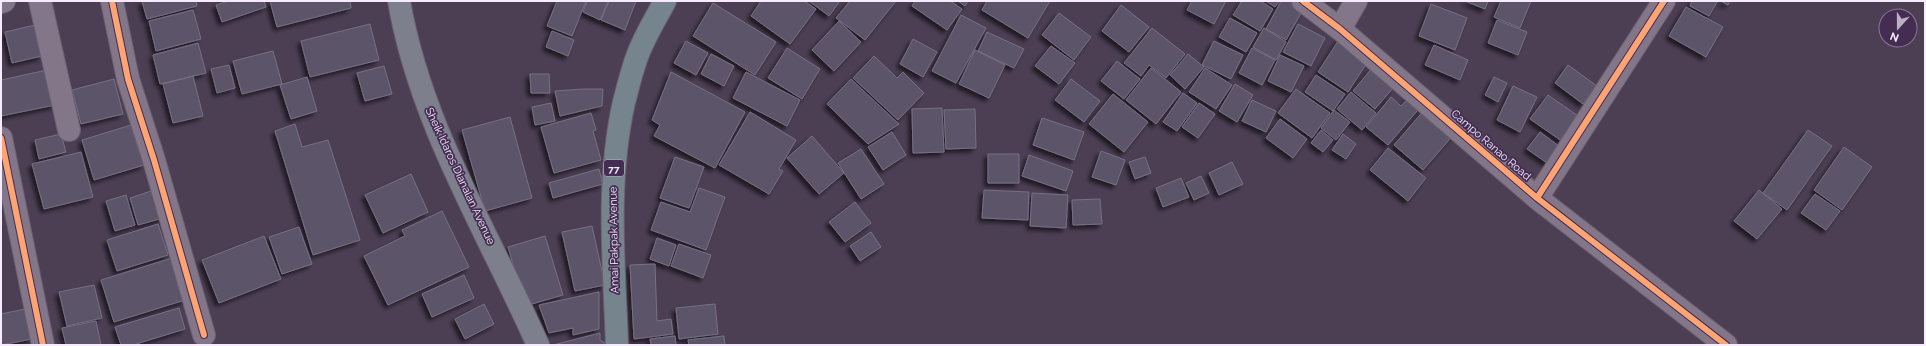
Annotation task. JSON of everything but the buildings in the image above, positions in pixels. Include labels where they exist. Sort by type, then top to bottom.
[{"type":"highway","name":"Amai Pakpak Avenue","points":[[617,345],[612,212],[614,171],[620,121],[628,85],[641,48],[665,1]]},
{"type":"main road","name":"Sheik Idaros Dianalan Avenue","points":[[399,1],[411,58],[429,112],[538,345]]},
{"type":"street","points":[[40,1],[69,130]]},
{"type":"street","points":[[112,1],[128,79],[154,160],[204,335]]},
{"type":"street","name":"Campo Ranao Road","points":[[1303,1],[1340,29],[1538,198],[1726,345]]},
{"type":"street","points":[[1340,29],[1356,1]]},
{"type":"street","points":[[1538,198],[1664,1]]},
{"type":"street","points":[[1,138],[43,345]]},
{"type":"cycle path","points":[[112,1],[128,79],[154,160],[204,335]]},
{"type":"cycle path","points":[[1303,1],[1340,29],[1537,198],[1726,345]]},
{"type":"cycle path","points":[[1537,198],[1664,1]]},
{"type":"cycle path","points":[[1,138],[43,345]]}]
